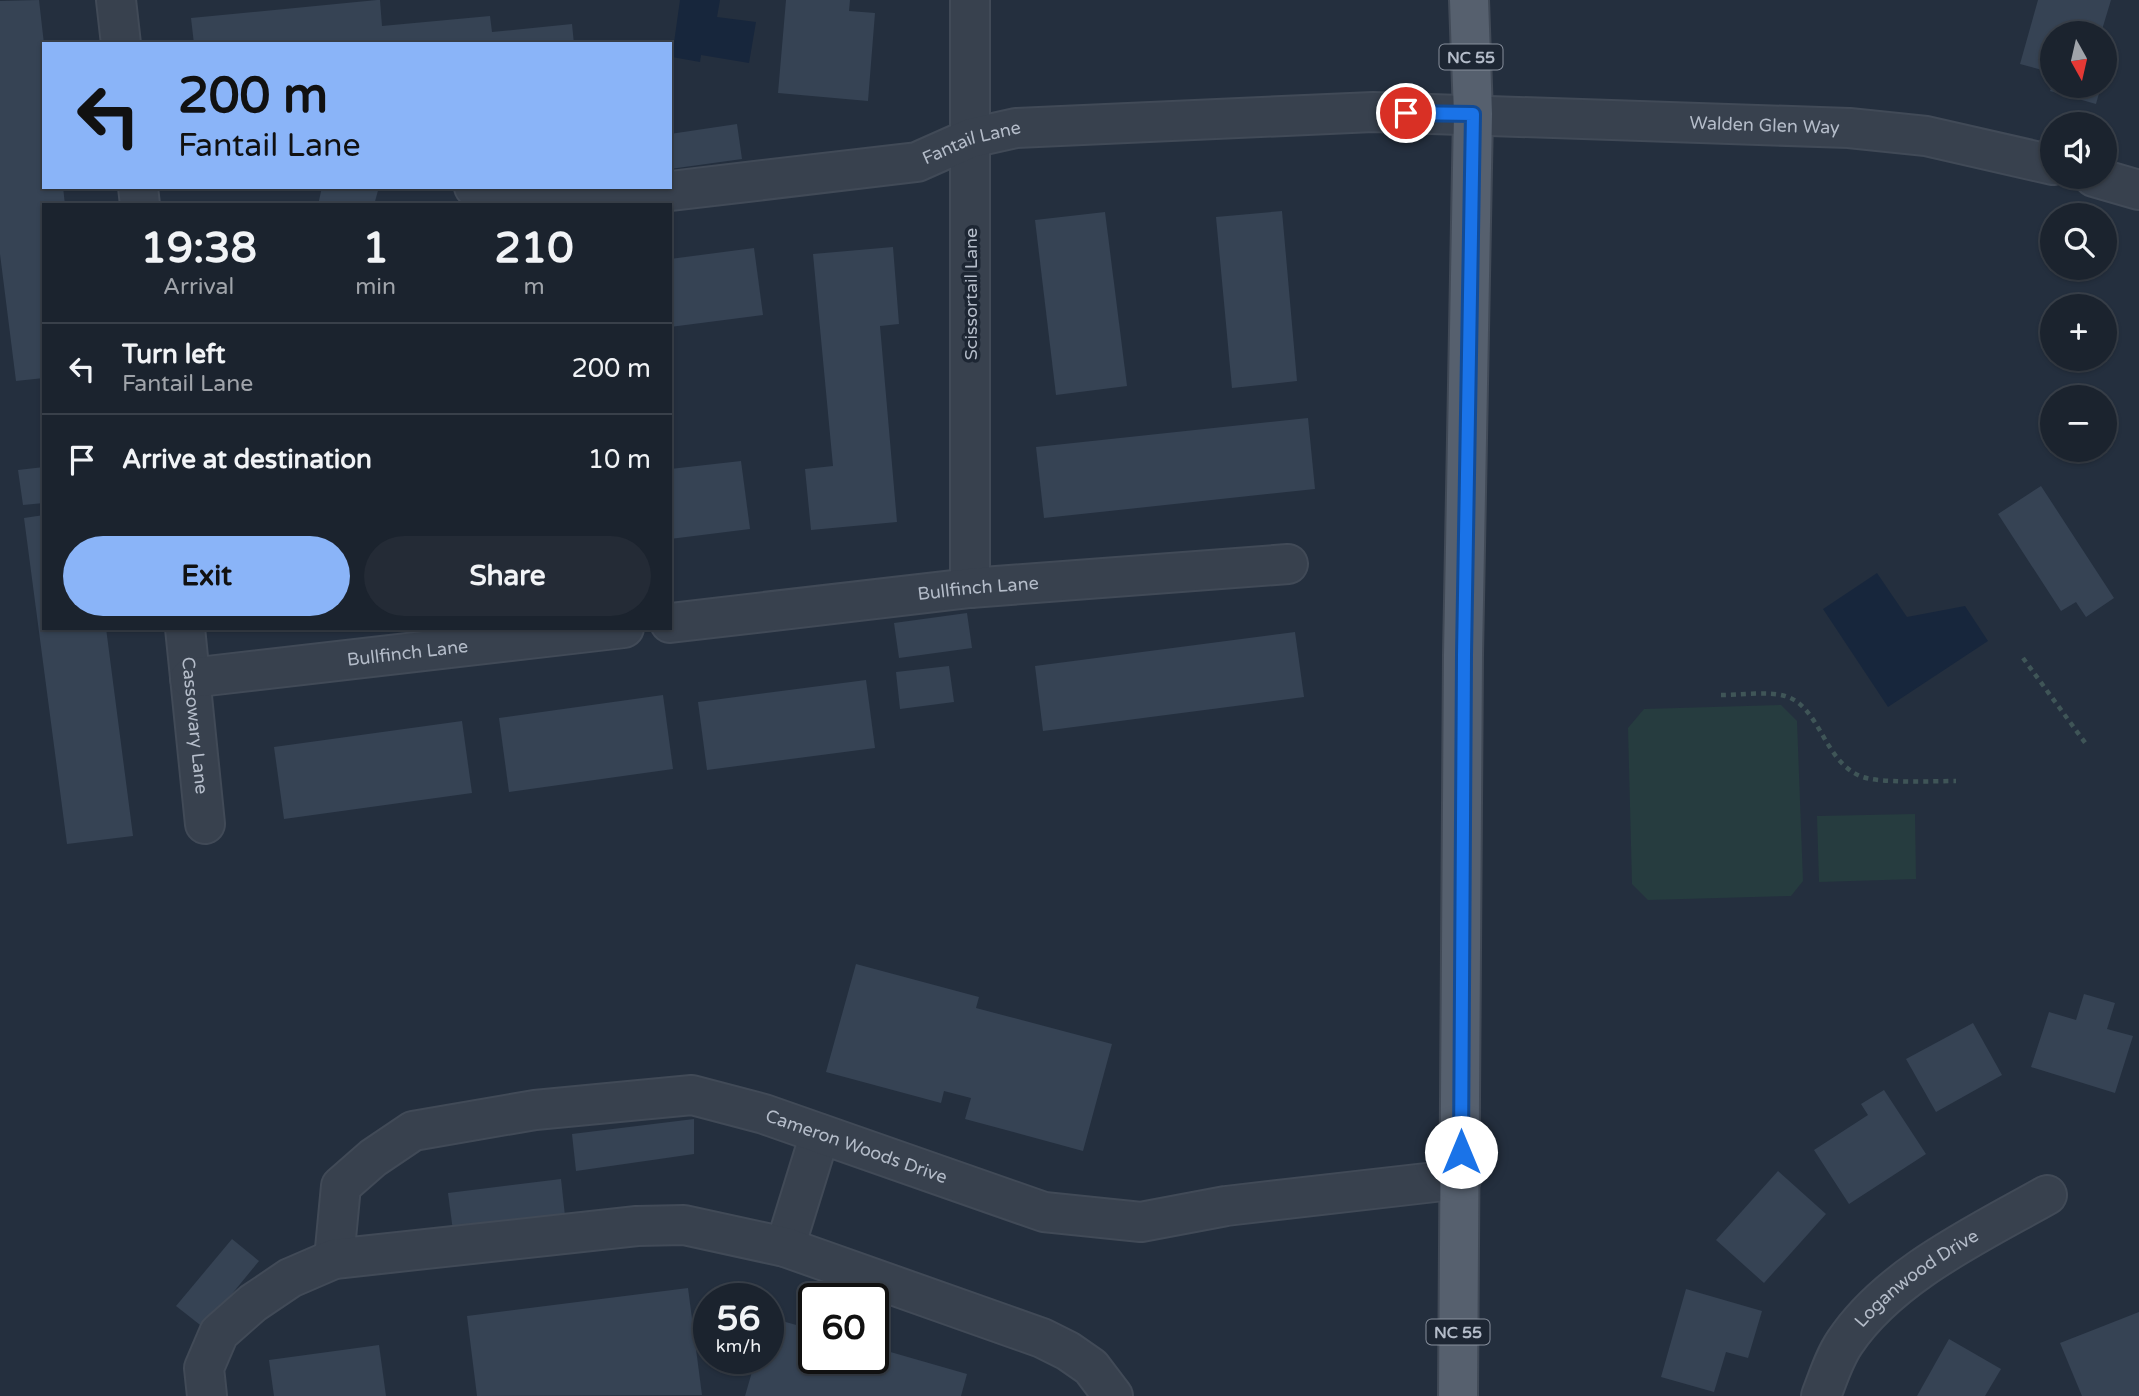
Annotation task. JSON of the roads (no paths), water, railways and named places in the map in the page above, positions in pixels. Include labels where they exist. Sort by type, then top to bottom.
[{"type":"main road","name":"NC 55","points":[[1458,1396],[1463,666],[1473,114],[1469,0]]},
{"type":"street","points":[[116,0],[121,42]]},
{"type":"street","name":"Scissortail Lane","points":[[970,0],[970,589]]},
{"type":"street","name":"Fantail Lane","points":[[485,189],[514,194],[577,197],[628,195],[917,162],[971,138],[1029,128],[1373,112],[1473,114]]},
{"type":"street","name":"Walden Glen Way","points":[[1473,114],[1849,128],[1926,136],[2040,162]]},
{"type":"street","points":[[2117,184],[2139,190]]},
{"type":"street","name":"Bullfinch Lane","points":[[672,623],[970,589],[1288,564]]},
{"type":"street","name":"Cassowary Lane","points":[[185,630],[205,824]]},
{"type":"street","name":"Bullfinch Lane","points":[[190,678],[607,630]]},
{"type":"street","name":"Cameron Woods Drive","points":[[334,1259],[341,1186],[373,1158],[413,1131],[535,1110],[692,1095],[764,1114],[1044,1212],[1141,1222],[1226,1206],[1461,1179]]},
{"type":"street","points":[[785,1248],[820,1134]]},
{"type":"street","name":"Loganwood Drive","points":[[1821,1396],[1844,1343],[1875,1304],[1968,1240],[2047,1195]]},
{"type":"street","points":[[207,1396],[204,1368],[219,1333],[253,1303],[290,1278],[334,1259],[637,1226],[684,1225],[785,1248],[1042,1338],[1091,1367],[1113,1396]]},
{"type":"water","points":[[680,0],[720,0],[717,17],[756,22],[749,63],[701,55],[700,62],[672,57]]},
{"type":"water","points":[[1877,573],[1907,617],[1965,606],[1988,641],[1888,707],[1823,609]]}]
